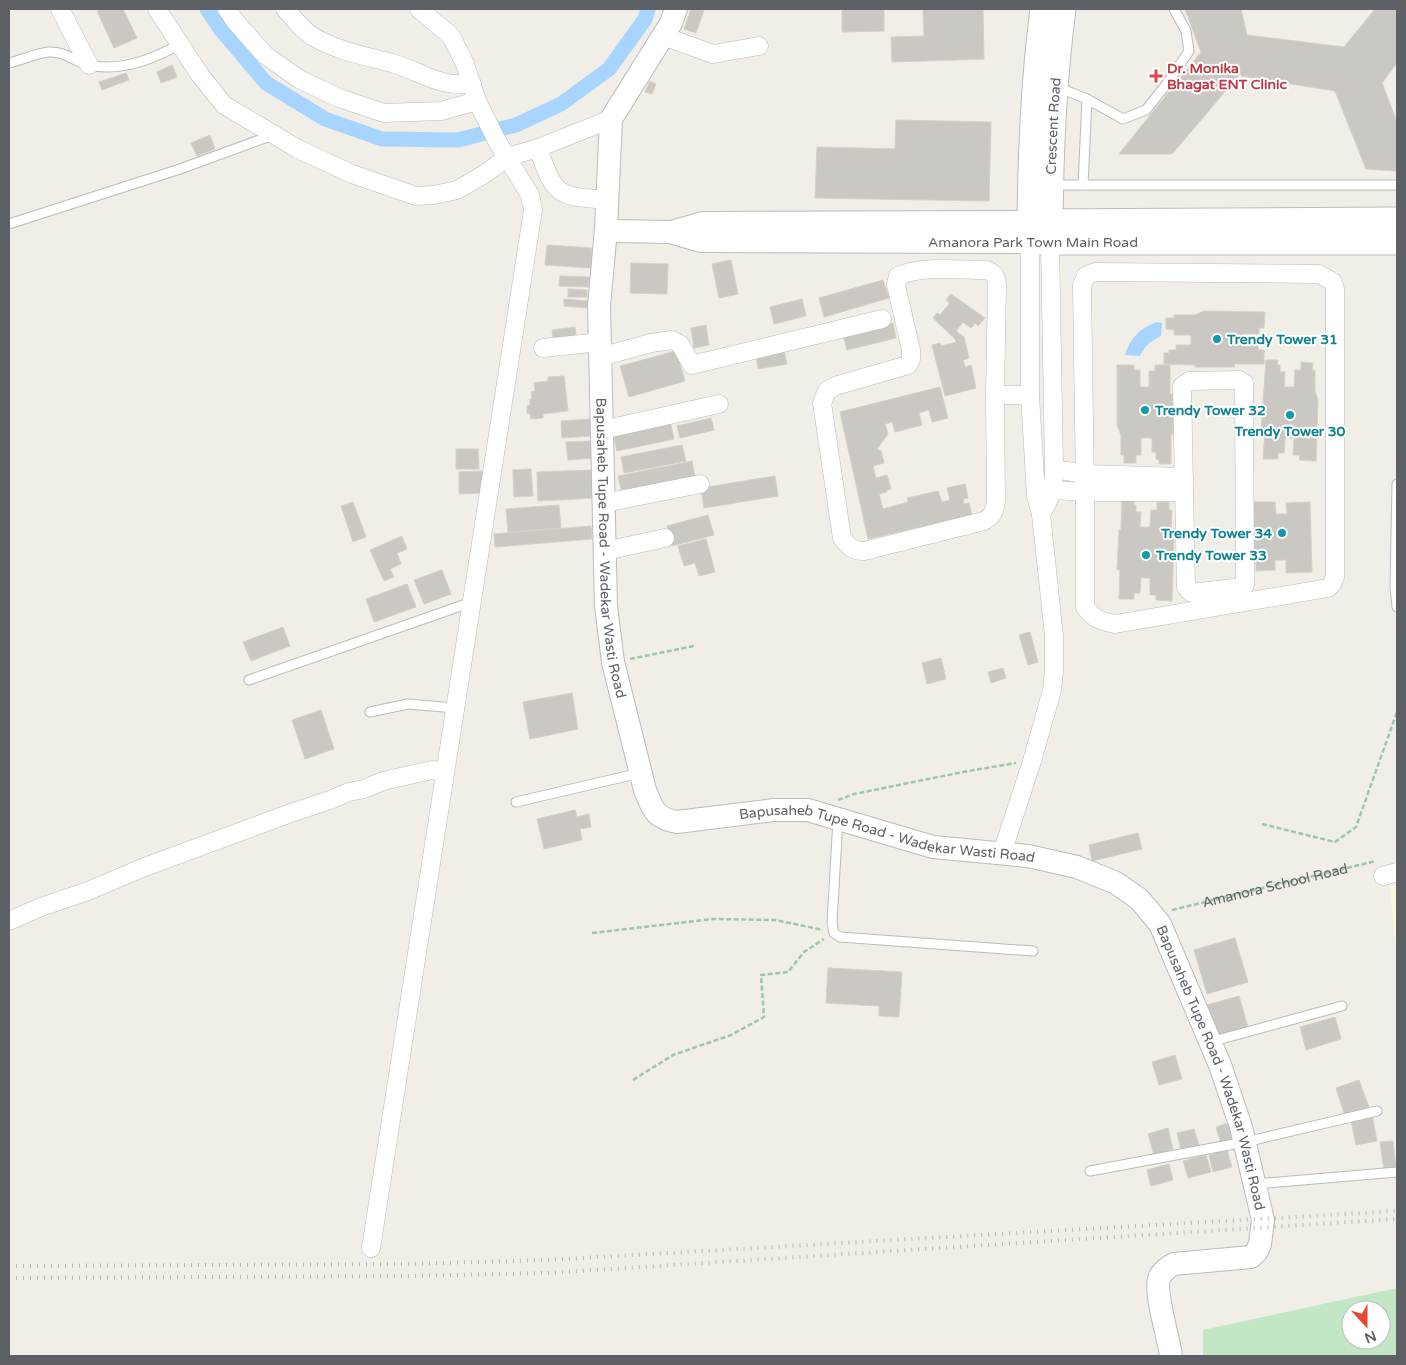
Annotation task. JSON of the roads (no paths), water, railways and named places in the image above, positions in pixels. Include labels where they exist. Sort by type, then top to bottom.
[{"type":"main road","name":"Crescent Road","points":[[1040,232],[1050,185],[1043,9]]},
{"type":"main road","name":"Crescent Road","points":[[1040,232],[1030,161],[1063,9]]},
{"type":"main road","name":"Amanora Park Town Main Road","points":[[1040,232],[1397,220]]},
{"type":"main road","name":"Amanora Park Town Main Road","points":[[1040,232],[1397,242]]},
{"type":"street","points":[[60,9],[89,65]]},
{"type":"street","points":[[157,9],[200,75],[224,105],[298,149],[352,174],[416,196],[434,195],[457,190],[483,175],[508,157],[538,148],[611,119],[663,36],[676,9]]},
{"type":"street","points":[[227,9],[265,55],[298,79],[339,98],[384,113],[441,111],[477,102]]},
{"type":"street","points":[[285,9],[311,35],[352,54],[393,64],[440,83],[472,84]]},
{"type":"street","points":[[371,1248],[533,210],[530,195],[497,141],[477,102],[465,64],[451,36],[419,9]]},
{"type":"street","points":[[663,36],[712,54],[760,46]]},
{"type":"street","name":"Bapusaheb Tupe Road - Wadekar Wasti Road","points":[[611,119],[606,229],[599,306],[606,606],[614,662],[640,773],[653,810],[663,820],[677,822],[774,810],[836,809],[933,847],[1028,856],[1077,867],[1116,883],[1139,899],[1160,924],[1220,1065],[1241,1127],[1263,1220],[1260,1244],[1257,1252],[1250,1257],[1174,1264],[1165,1269],[1159,1278],[1158,1291],[1170,1356]]},
{"type":"street","points":[[538,148],[548,178],[554,187],[576,198],[607,200]]},
{"type":"street","name":"Amanora Park Town Main Road","points":[[606,229],[670,232],[702,241],[813,232],[1040,232]]},
{"type":"street","points":[[1002,853],[1032,761],[1052,690],[1054,671],[1054,636],[1041,514],[1048,502],[1044,489],[1030,395],[1040,232]]},
{"type":"street","points":[[1040,232],[1054,469],[1044,489]]},
{"type":"street","points":[[922,270],[986,270],[996,276],[995,395],[996,500],[995,510],[991,518],[864,551],[855,551],[848,546],[842,538],[822,403],[827,391],[835,386],[908,366],[912,359],[911,350],[896,285],[898,276],[909,271],[922,270]]},
{"type":"street","points":[[1095,272],[1319,274],[1333,282],[1335,577],[1328,588],[1115,624],[1104,622],[1093,617],[1085,607],[1085,492],[1082,285],[1086,276],[1095,272]]},
{"type":"street","points":[[543,348],[600,350],[672,340],[680,344],[692,364],[882,319]]},
{"type":"street","points":[[1189,381],[1242,381],[1244,383],[1246,583],[1244,586],[1192,593],[1186,587],[1184,485],[1182,386],[1189,381]]},
{"type":"street","points":[[995,395],[1030,395]]},
{"type":"street","points":[[602,430],[719,404]]},
{"type":"street","points":[[1054,469],[1184,485]]},
{"type":"street","points":[[604,503],[700,484]]},
{"type":"street","points":[[1044,489],[1085,492],[1184,485]]},
{"type":"street","points":[[605,551],[665,538]]},
{"type":"street","points":[[9,921],[142,868],[349,792],[364,789],[382,781],[432,770],[445,772]]},
{"type":"lane","points":[[1046,85],[1087,99],[1123,119],[1146,110],[1189,51],[1186,31],[1174,9]]},
{"type":"lane","points":[[9,63],[49,52],[62,53],[89,65],[110,68],[163,54],[180,44]]},
{"type":"lane","points":[[1083,185],[1087,99]]},
{"type":"lane","points":[[9,224],[180,169],[273,135]]},
{"type":"lane","points":[[1050,185],[1397,185]]},
{"type":"lane","points":[[1397,484],[1395,587],[1397,607]]},
{"type":"lane","points":[[249,680],[472,602]]},
{"type":"lane","points":[[370,712],[408,704],[455,708]]},
{"type":"lane","points":[[516,802],[640,773]]},
{"type":"lane","points":[[836,809],[832,923],[834,933],[840,937],[1033,951]]},
{"type":"lane","points":[[1210,1042],[1342,1006]]},
{"type":"lane","points":[[1090,1171],[1244,1142],[1378,1111]]},
{"type":"lane","points":[[1254,1184],[1397,1172]]},
{"type":"water","points":[[1157,322],[1162,323],[1161,336],[1149,344],[1140,356],[1125,355],[1136,334]]},
{"type":"waterway","points":[[207,9],[221,30],[266,83],[325,119],[382,139],[458,140],[516,125],[561,104],[609,69],[645,19],[648,9]]},
{"type":"railway","points":[[9,1266],[405,1264],[547,1260],[1397,1211]]},
{"type":"railway","points":[[9,1278],[405,1276],[547,1273],[1397,1219]]},
{"type":"place","name":"Dr. Monika Bhagat ENT Clinic","points":[[1156,76]]},
{"type":"place","name":"Trendy Tower 31","points":[[1217,339]]},
{"type":"place","name":"Trendy Tower 32","points":[[1145,410]]},
{"type":"place","name":"Trendy Tower 30","points":[[1290,415]]},
{"type":"place","name":"Trendy Tower 34","points":[[1282,533]]},
{"type":"place","name":"Trendy Tower 33","points":[[1146,555]]}]
